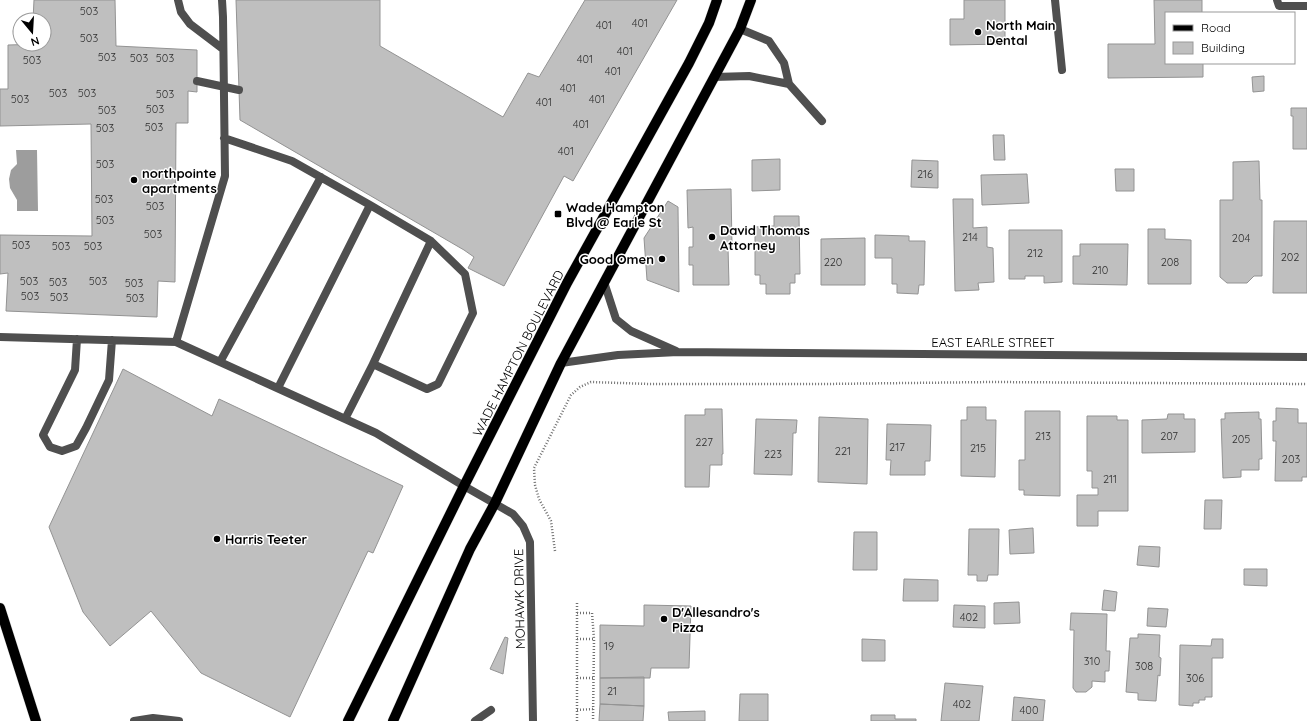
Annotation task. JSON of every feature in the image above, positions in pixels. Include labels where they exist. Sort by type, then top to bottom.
[{"type":"main road","name":"WADE HAMPTON BOULEVARD","points":[[348,721],[464,486],[567,283],[689,63],[709,23],[717,0]]},
{"type":"main road","points":[[393,721],[470,549],[495,503],[561,363],[740,29],[751,0]]},
{"type":"main road","points":[[0,608],[4,634],[36,721]]},
{"type":"street","points":[[178,0],[181,12],[190,24],[223,49]]},
{"type":"street","points":[[0,337],[176,342],[225,176],[222,0]]},
{"type":"street","points":[[1055,0],[1062,70]]},
{"type":"street","points":[[1277,0],[1280,6],[1307,6]]},
{"type":"street","points":[[740,29],[768,42],[784,62],[789,84],[822,121]]},
{"type":"street","points":[[714,77],[748,76],[789,84]]},
{"type":"street","points":[[197,81],[239,90]]},
{"type":"street","points":[[224,138],[292,161],[321,177],[431,241],[465,274],[473,313],[438,384],[427,388],[373,364]]},
{"type":"street","points":[[220,362],[321,177]]},
{"type":"street","points":[[278,388],[370,205]]},
{"type":"street","points":[[345,419],[373,364],[431,241]]},
{"type":"street","name":"EAST EARLE STREET","points":[[604,282],[616,319],[631,330],[678,352]]},
{"type":"street","points":[[77,339],[75,370],[43,436],[50,447],[62,451],[76,446],[109,380],[112,340]]},
{"type":"street","name":"MOHAWK DRIVE","points":[[176,342],[376,433],[514,514],[523,526],[530,542],[533,721]]},
{"type":"street","name":"EAST EARLE STREET","points":[[561,363],[618,355],[678,352],[1307,356]]},
{"type":"street","points":[[475,721],[491,710]]},
{"type":"street","points":[[134,721],[153,718],[178,721]]},
{"type":"path","points":[[555,551],[551,521],[539,499],[535,484],[534,468],[571,395],[580,387],[591,382],[658,384],[992,382],[1307,384]]},
{"type":"path","points":[[576,601],[576,721]]},
{"type":"path","points":[[577,613],[592,613],[594,639],[593,721]]},
{"type":"path","points":[[577,639],[594,639]]},
{"type":"path","points":[[577,678],[594,678]]},
{"type":"path","points":[[576,710],[593,709]]},
{"type":"shaded area","points":[[16,150],[37,150],[38,211],[17,211],[17,200],[10,188],[9,179],[11,170],[17,164]]},
{"type":"building","name":"northpointe apartments","points":[[34,0],[115,0],[116,46],[197,50],[197,92],[188,91],[188,123],[176,123],[175,282],[158,281],[157,317],[6,311],[8,273],[0,274],[0,235],[92,236],[91,124],[0,126],[0,89],[8,89],[8,45],[12,45],[12,52],[52,52],[52,12],[33,12]]},
{"type":"building","points":[[236,0],[380,0],[380,46],[503,117],[528,73],[539,77],[585,0],[677,0],[573,181],[564,176],[504,286],[468,268],[474,257],[464,250],[240,120]]},
{"type":"building","name":"North Main Dental","points":[[964,0],[1005,0],[1005,44],[950,45],[950,19],[964,19]]},
{"type":"building","points":[[1154,0],[1202,0],[1202,12],[1165,12],[1165,64],[1203,64],[1203,77],[1108,78],[1108,44],[1155,44]]},
{"type":"building","points":[[1264,76],[1264,91],[1253,92],[1252,77]]},
{"type":"building","points":[[1291,108],[1307,108],[1307,149],[1293,149],[1293,116],[1291,116]]},
{"type":"building","points":[[993,135],[1004,135],[1005,160],[994,160]]},
{"type":"building","points":[[780,159],[780,190],[752,191],[752,160]]},
{"type":"building","points":[[912,160],[938,161],[938,188],[911,187]]},
{"type":"building","points":[[1259,161],[1260,200],[1262,200],[1262,276],[1254,276],[1247,283],[1227,283],[1220,277],[1220,200],[1233,200],[1233,162]]},
{"type":"building","points":[[1115,169],[1134,169],[1134,191],[1116,191]]},
{"type":"building","points":[[1027,174],[1029,203],[982,205],[981,175]]},
{"type":"building","name":"David Thomas Attorney","points":[[731,189],[732,247],[728,247],[729,285],[693,285],[693,265],[689,265],[689,247],[693,247],[693,227],[688,228],[687,190]]},
{"type":"building","points":[[953,199],[973,199],[973,228],[987,227],[987,247],[993,248],[994,282],[978,283],[979,290],[955,291]]},
{"type":"building","name":"Good Omen","points":[[668,201],[678,207],[679,292],[647,280],[644,238]]},
{"type":"building","points":[[774,216],[799,216],[800,274],[795,274],[795,283],[790,283],[790,294],[766,294],[766,284],[760,284],[760,275],[755,275],[755,227],[774,226]]},
{"type":"building","points":[[1274,221],[1307,221],[1307,293],[1273,293]]},
{"type":"building","points":[[1148,229],[1165,229],[1165,239],[1191,240],[1191,284],[1148,284]]},
{"type":"building","points":[[1009,230],[1062,230],[1062,282],[1044,283],[1044,276],[1025,276],[1025,279],[1009,279]]},
{"type":"building","points":[[875,235],[909,236],[909,241],[925,241],[924,285],[919,285],[918,294],[897,293],[897,284],[892,284],[892,258],[875,258]]},
{"type":"building","points":[[865,238],[865,285],[821,285],[821,239]]},
{"type":"building","points":[[1080,244],[1128,244],[1127,285],[1073,284],[1073,256],[1080,256]]},
{"type":"building","name":"Harris Teeter","points":[[123,369],[212,416],[219,399],[403,486],[373,553],[368,551],[290,717],[201,673],[151,611],[110,646],[83,612],[49,527]]},
{"type":"building","points":[[967,407],[986,407],[986,420],[996,420],[995,477],[961,476],[961,420],[967,420]]},
{"type":"building","points":[[1276,408],[1298,409],[1298,423],[1307,423],[1307,477],[1302,477],[1302,481],[1275,481],[1276,441],[1273,441],[1273,421],[1276,421]]},
{"type":"building","points":[[705,409],[722,409],[722,465],[710,465],[709,487],[685,487],[685,415],[705,415]]},
{"type":"building","points":[[1025,411],[1060,411],[1060,496],[1024,495],[1024,490],[1019,490],[1019,460],[1025,460]]},
{"type":"building","points":[[1259,412],[1259,419],[1261,419],[1262,459],[1259,459],[1259,470],[1241,470],[1241,477],[1223,478],[1221,419],[1225,419],[1225,413]]},
{"type":"building","points":[[1168,414],[1184,414],[1184,419],[1195,419],[1195,452],[1142,453],[1142,420],[1167,419]]},
{"type":"building","points":[[1087,416],[1117,416],[1117,420],[1128,420],[1128,511],[1098,511],[1098,526],[1077,526],[1077,495],[1098,495],[1098,488],[1092,488],[1092,471],[1087,471]]},
{"type":"building","points":[[819,417],[868,419],[867,484],[818,482]]},
{"type":"building","points":[[756,419],[797,420],[796,433],[793,433],[792,475],[754,474]]},
{"type":"building","points":[[887,424],[931,425],[930,461],[925,461],[925,475],[890,475],[891,460],[886,460]]},
{"type":"building","points":[[1205,500],[1222,500],[1221,529],[1204,529]]},
{"type":"building","points":[[1033,528],[1034,553],[1010,554],[1009,530]]},
{"type":"building","points":[[969,529],[999,529],[998,575],[988,575],[987,581],[977,581],[977,575],[968,575]]},
{"type":"building","points":[[854,532],[877,532],[877,570],[853,570]]},
{"type":"building","points":[[1139,546],[1160,547],[1159,567],[1137,565]]},
{"type":"building","points":[[1244,569],[1267,569],[1267,586],[1244,585]]},
{"type":"building","points":[[904,579],[938,580],[938,601],[903,601]]},
{"type":"building","points":[[1104,590],[1117,592],[1115,611],[1102,610]]},
{"type":"building","points":[[1019,602],[1020,623],[994,624],[994,603]]},
{"type":"building","points":[[644,605],[691,606],[689,668],[651,668],[650,678],[600,678],[600,625],[644,626]]},
{"type":"building","points":[[954,605],[985,606],[985,628],[953,627]]},
{"type":"building","points":[[1148,608],[1168,609],[1166,627],[1147,626]]},
{"type":"building","points":[[1071,613],[1107,614],[1106,651],[1110,651],[1109,671],[1105,671],[1105,682],[1092,681],[1092,687],[1086,692],[1076,692],[1073,688],[1074,630],[1070,630]]},
{"type":"building","points":[[1138,634],[1160,635],[1160,676],[1158,675],[1156,701],[1138,700],[1138,693],[1126,692],[1130,638],[1138,638]]},
{"type":"building","points":[[505,637],[508,638],[503,674],[490,669]]},
{"type":"building","points":[[862,639],[885,640],[885,661],[862,661]]},
{"type":"building","points":[[1212,639],[1223,639],[1223,658],[1212,658],[1212,697],[1205,697],[1205,700],[1199,700],[1199,703],[1193,703],[1193,706],[1179,705],[1180,645],[1211,646]]},
{"type":"building","points":[[644,677],[644,706],[600,704],[600,678]]},
{"type":"building","points":[[945,683],[983,686],[979,721],[941,721]]},
{"type":"building","points":[[740,694],[768,694],[768,721],[739,721]]},
{"type":"building","points":[[1014,697],[1045,700],[1043,721],[1012,721]]},
{"type":"building","points":[[600,704],[644,706],[643,721],[599,721]]},
{"type":"building","points":[[705,711],[705,721],[669,721],[668,712]]},
{"type":"building","points":[[871,715],[895,715],[895,719],[916,719],[916,721],[871,721]]},
{"type":"place","name":"North Main Dental","points":[[978,32]]},
{"type":"place","name":"northpointe apartments","points":[[134,180]]},
{"type":"place","name":"Wade Hampton Blvd @ Earle St","points":[[558,214]]},
{"type":"place","name":"David Thomas Attorney","points":[[712,237]]},
{"type":"place","name":"Good Omen","points":[[662,259]]},
{"type":"place","name":"Harris Teeter","points":[[217,539]]},
{"type":"place","name":"D'Allesandro's Pizza","points":[[664,619]]}]
